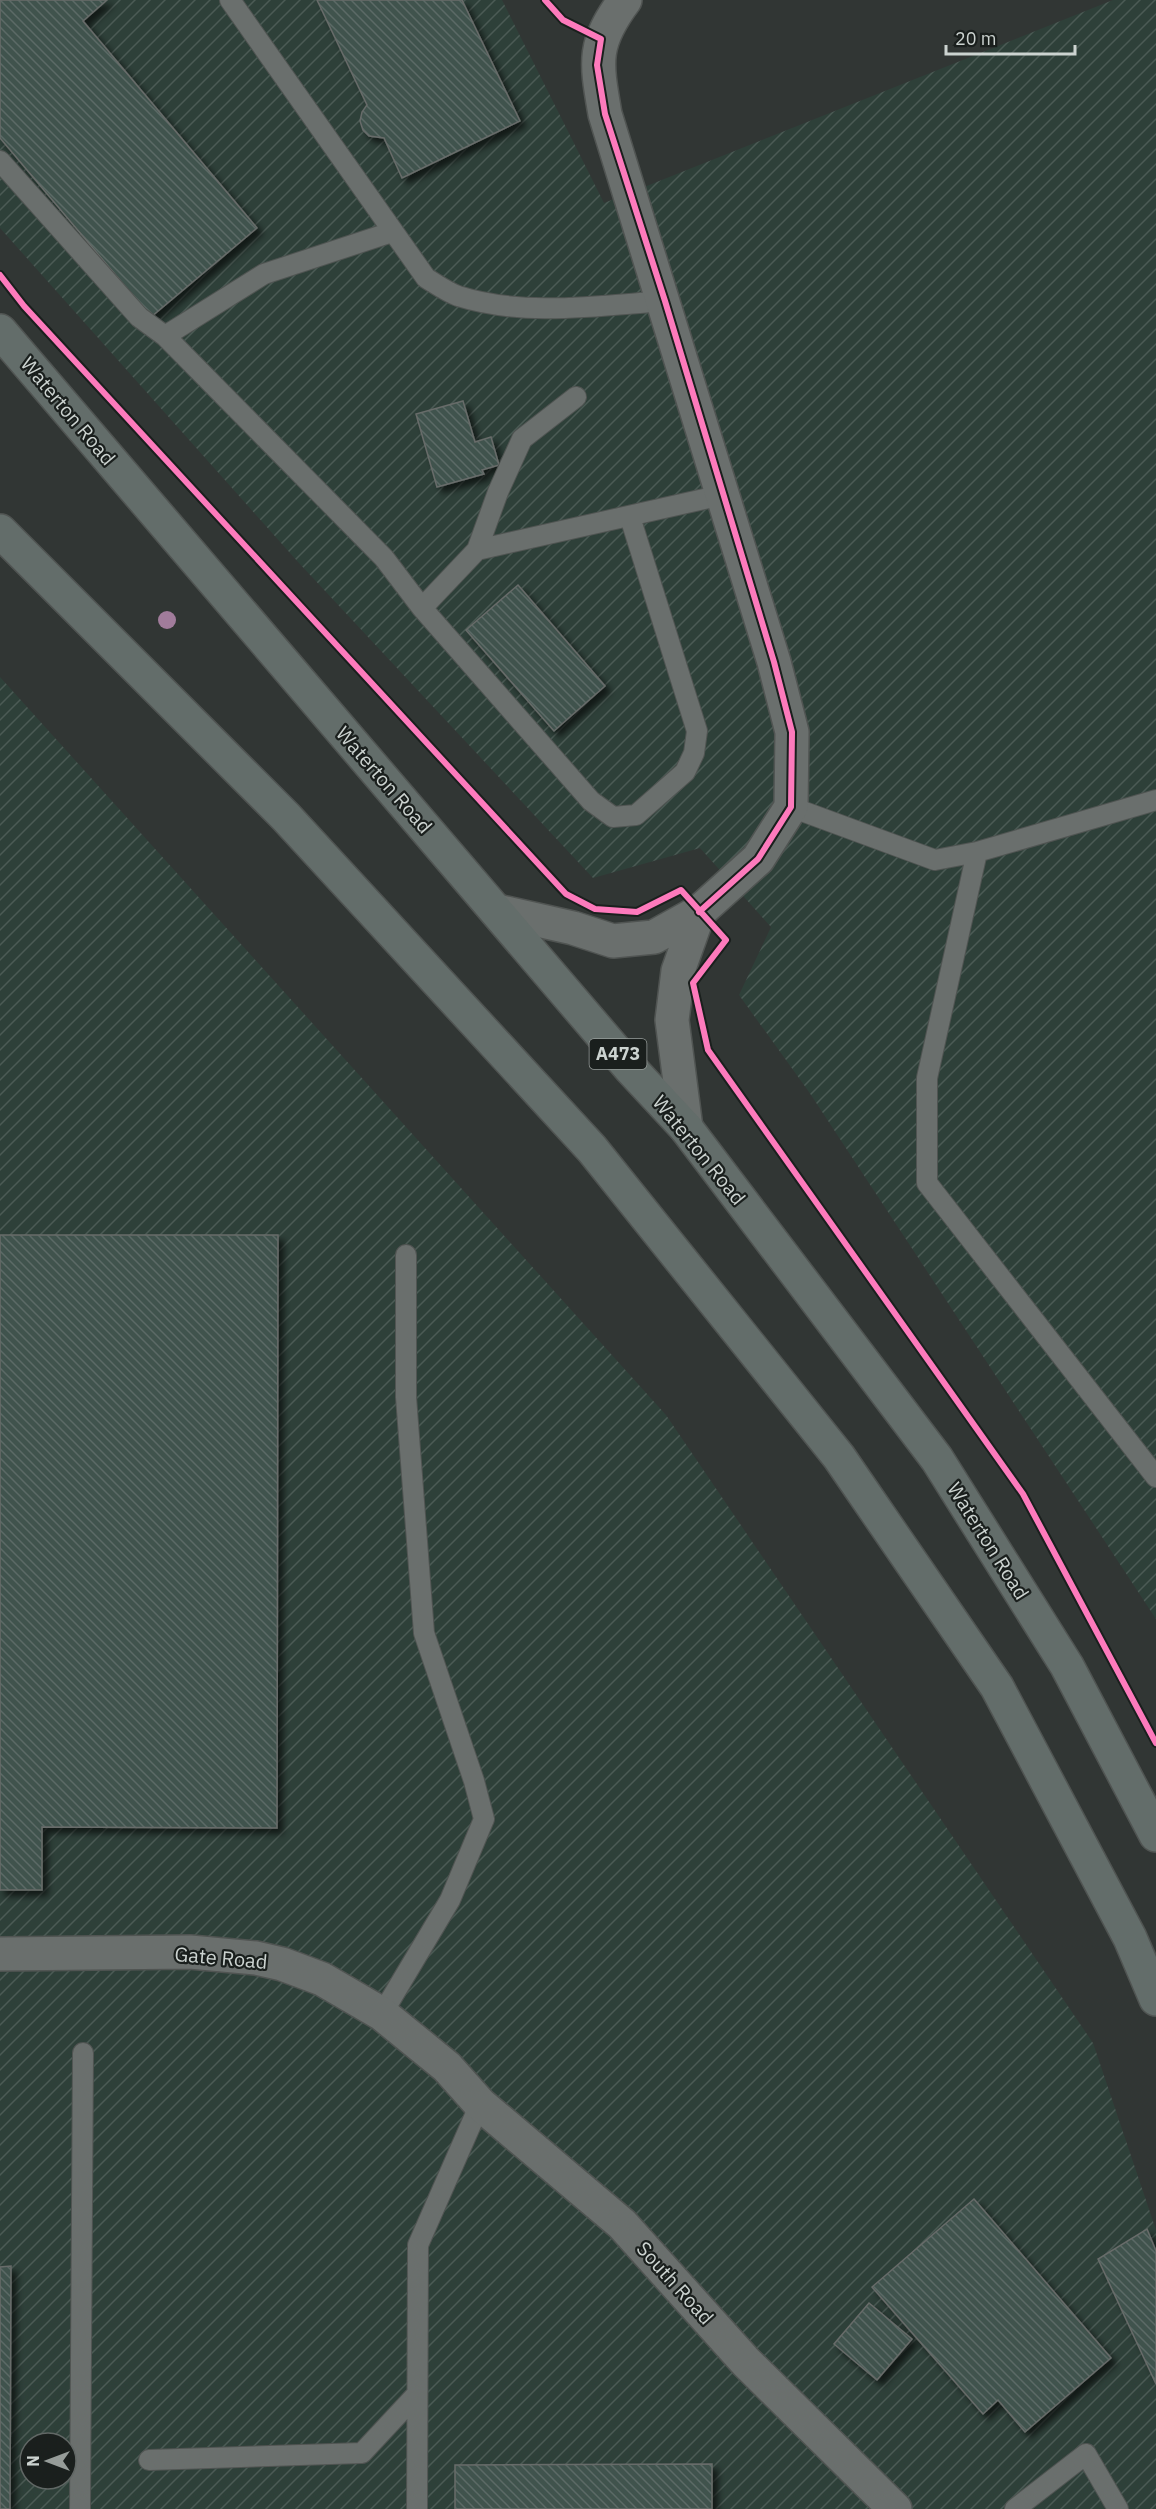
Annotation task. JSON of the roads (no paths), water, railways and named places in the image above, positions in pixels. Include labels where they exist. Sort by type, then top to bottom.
[{"type":"main road","name":"Waterton Road","points":[[0,331],[630,1069],[686,1128],[937,1459],[1067,1666],[1156,1835]]},
{"type":"main road","points":[[0,531],[286,817],[592,1149],[839,1457],[997,1687],[1130,1938],[1156,1999]]},
{"type":"street","points":[[497,911],[573,928],[613,941],[654,937],[699,912],[758,858],[792,807],[792,732],[774,662],[665,301],[605,114],[597,64],[601,39],[608,23],[625,0]]},
{"type":"street","points":[[686,1128],[672,1020],[678,971],[699,912]]},
{"type":"street","name":"Gate Road","points":[[0,1954],[190,1952],[256,1958],[282,1964],[322,1979],[382,2014],[447,2067]]},
{"type":"street","name":"South Road","points":[[447,2067],[480,2104],[622,2224],[746,2362],[895,2509]]},
{"type":"lane","points":[[230,0],[426,278],[466,298],[508,308],[570,308],[665,301]]},
{"type":"lane","points":[[0,161],[139,317],[165,336],[384,558],[422,608],[591,801],[613,818],[636,815],[685,772],[694,753],[697,731],[630,517]]},
{"type":"lane","points":[[165,336],[264,274],[392,232]]},
{"type":"lane","points":[[422,608],[477,550],[498,492],[522,439],[576,397]]},
{"type":"lane","points":[[477,550],[722,495]]},
{"type":"lane","points":[[792,807],[934,860],[978,852],[1156,800]]},
{"type":"lane","points":[[978,852],[927,1078],[927,1183],[1156,1477]]},
{"type":"lane","points":[[382,2014],[450,1900],[484,1820],[474,1781],[424,1633],[406,1398],[406,1256]]},
{"type":"lane","points":[[80,2509],[83,2054]]},
{"type":"lane","points":[[417,2509],[418,2246],[480,2104]]},
{"type":"lane","points":[[149,2460],[362,2453],[417,2394]]},
{"type":"lane","points":[[1016,2509],[1086,2454],[1118,2509]]}]
